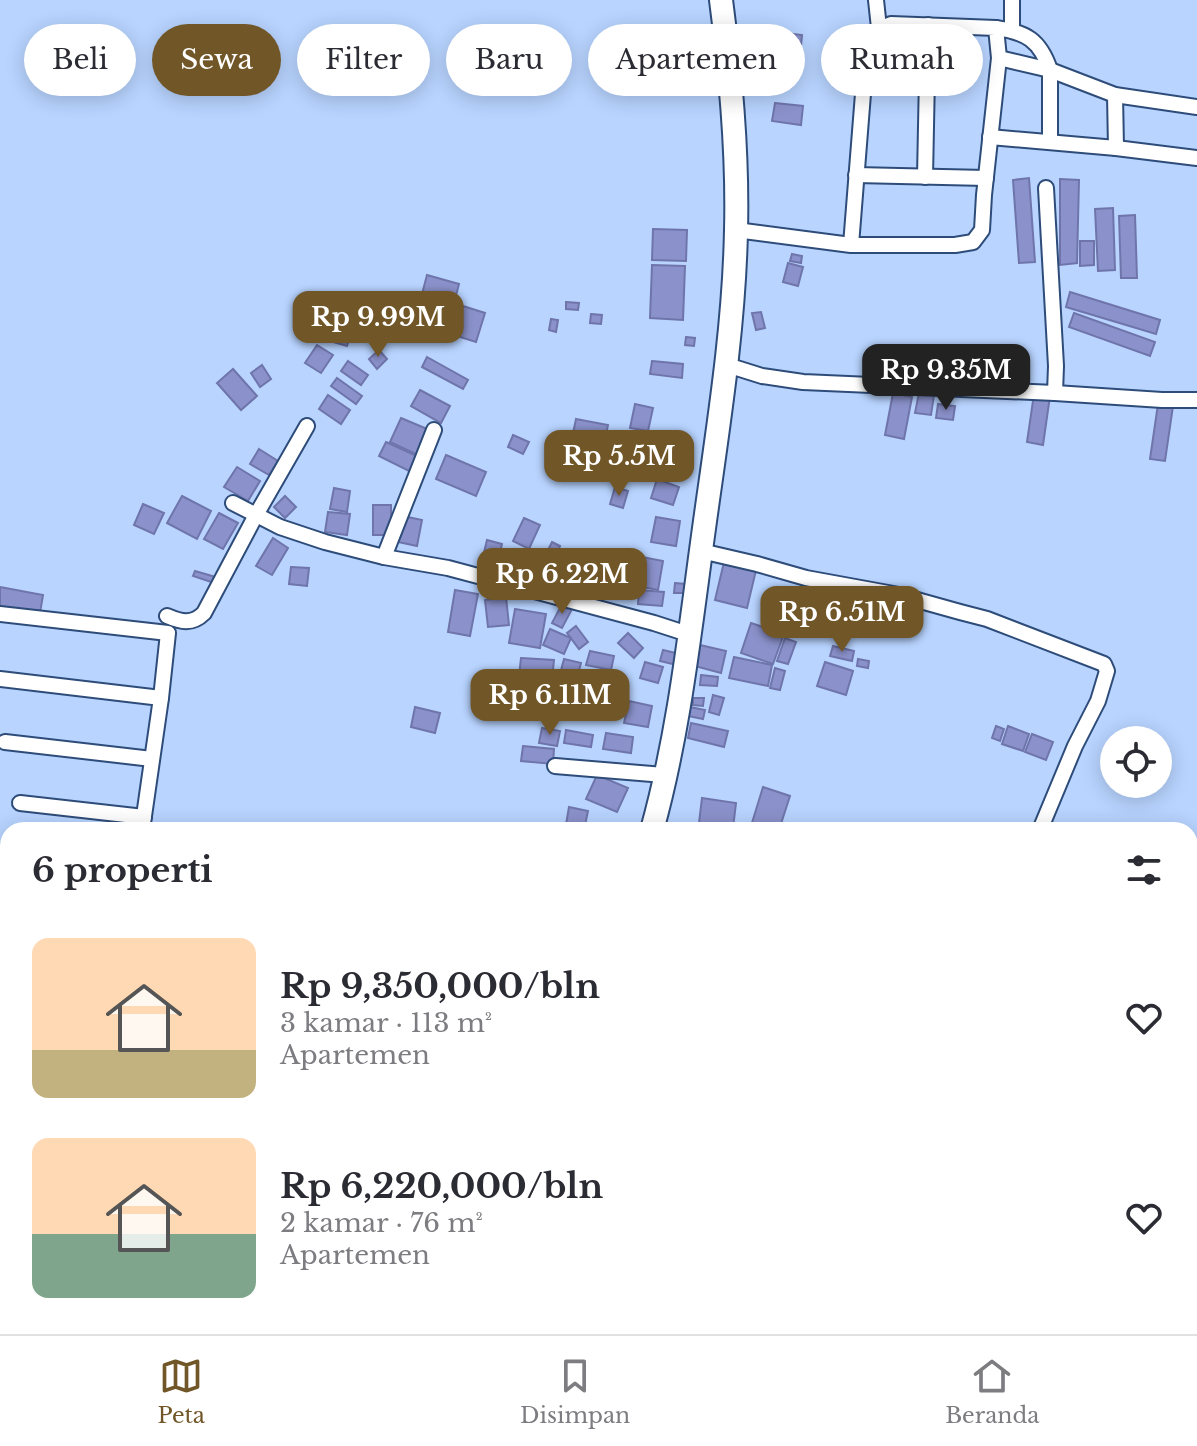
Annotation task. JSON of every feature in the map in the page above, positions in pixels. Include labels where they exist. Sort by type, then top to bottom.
[{"type":"main road","points":[[654,822],[683,677],[727,365],[736,230],[730,72],[721,0]]},
{"type":"street","points":[[876,0],[879,24]]},
{"type":"street","points":[[736,230],[851,245],[955,245],[973,242],[982,230],[999,58],[1012,0]]},
{"type":"street","points":[[983,28],[1027,35],[1047,60],[1050,70],[1050,141]]},
{"type":"street","points":[[999,58],[1050,70],[1115,95],[1197,107]]},
{"type":"street","points":[[1115,95],[1116,148]]},
{"type":"street","points":[[851,245],[863,96]]},
{"type":"street","points":[[925,177],[927,96]]},
{"type":"street","points":[[990,137],[1197,158]]},
{"type":"street","points":[[856,175],[986,178]]},
{"type":"street","points":[[1046,188],[1055,393]]},
{"type":"street","points":[[727,365],[762,376],[803,382],[1197,400]]},
{"type":"street","points":[[167,616],[189,622],[204,613],[307,426]]},
{"type":"street","points":[[384,557],[434,430]]},
{"type":"street","points":[[233,503],[288,530],[325,542],[384,557],[448,568],[688,634]]},
{"type":"street","points":[[701,551],[987,619],[1104,664],[1107,673],[1098,701],[1075,746],[1043,822]]},
{"type":"street","points":[[0,614],[168,633],[143,822]]},
{"type":"street","points":[[0,670],[161,693]]},
{"type":"street","points":[[0,679],[161,693]]},
{"type":"street","points":[[5,742],[152,759]]},
{"type":"street","points":[[555,766],[664,775]]},
{"type":"street","points":[[20,803],[137,822]]},
{"type":"building","points":[[775,103],[803,106],[801,125],[772,121]]},
{"type":"building","points":[[1029,178],[1035,262],[1019,263],[1013,180]]},
{"type":"building","points":[[1060,179],[1079,180],[1077,263],[1060,265]]},
{"type":"building","points":[[1113,208],[1115,270],[1098,271],[1095,209]]},
{"type":"building","points":[[1135,215],[1137,278],[1121,278],[1119,216]]},
{"type":"building","points":[[653,229],[687,230],[686,261],[652,260]]},
{"type":"building","points":[[1080,241],[1094,241],[1094,265],[1080,266]]},
{"type":"building","points":[[792,254],[802,256],[801,263],[790,261]]},
{"type":"building","points":[[788,263],[803,267],[798,286],[783,282]]},
{"type":"building","points":[[652,265],[685,266],[683,320],[650,318]]},
{"type":"building","points":[[427,275],[459,284],[448,326],[416,317]]},
{"type":"building","points":[[1070,292],[1160,320],[1156,334],[1066,307]]},
{"type":"building","points":[[566,302],[579,303],[578,310],[566,309]]},
{"type":"building","points":[[463,306],[485,313],[476,342],[454,335]]},
{"type":"building","points":[[761,312],[765,328],[756,330],[752,313]]},
{"type":"building","points":[[1074,313],[1155,342],[1150,356],[1069,327]]},
{"type":"building","points":[[591,314],[602,315],[601,324],[590,323]]},
{"type":"building","points":[[551,319],[558,320],[556,332],[549,330]]},
{"type":"building","points":[[335,325],[352,330],[347,346],[330,341]]},
{"type":"building","points":[[686,337],[695,338],[694,346],[685,345]]},
{"type":"building","points":[[317,345],[333,355],[321,373],[305,363]]},
{"type":"building","points":[[379,350],[387,359],[377,369],[369,359]]},
{"type":"building","points":[[427,357],[468,380],[463,389],[422,367]]},
{"type":"building","points":[[348,361],[368,375],[361,385],[341,371]]},
{"type":"building","points":[[652,361],[683,364],[682,378],[650,374]]},
{"type":"building","points":[[262,365],[271,379],[260,387],[251,373]]},
{"type":"building","points":[[233,369],[257,396],[241,410],[217,383]]},
{"type":"building","points":[[337,378],[362,396],[356,404],[331,386]]},
{"type":"building","points":[[420,390],[450,406],[441,423],[411,406]]},
{"type":"building","points":[[893,393],[912,397],[904,439],[885,435]]},
{"type":"building","points":[[919,393],[934,395],[931,415],[915,413]]},
{"type":"building","points":[[1034,394],[1050,396],[1043,445],[1027,442]]},
{"type":"building","points":[[328,395],[350,410],[341,424],[319,409]]},
{"type":"building","points":[[635,404],[653,408],[648,431],[630,428]]},
{"type":"building","points":[[938,404],[955,406],[953,420],[936,418]]},
{"type":"building","points":[[1158,404],[1173,406],[1165,461],[1150,459]]},
{"type":"building","points":[[401,418],[432,431],[420,456],[390,442]]},
{"type":"building","points":[[576,419],[608,425],[604,444],[572,438]]},
{"type":"building","points":[[513,435],[529,442],[523,454],[508,447]]},
{"type":"building","points":[[386,442],[419,457],[411,472],[379,456]]},
{"type":"building","points":[[656,448],[684,455],[680,473],[652,467]]},
{"type":"building","points":[[259,449],[278,461],[269,475],[250,464]]},
{"type":"building","points":[[446,455],[486,472],[476,496],[436,479]]},
{"type":"building","points":[[237,467],[260,481],[248,501],[224,487]]},
{"type":"building","points":[[657,479],[679,487],[673,505],[651,498]]},
{"type":"building","points":[[615,487],[628,491],[623,508],[610,504]]},
{"type":"building","points":[[334,488],[350,491],[347,512],[330,509]]},
{"type":"building","points":[[182,496],[211,511],[197,539],[167,523]]},
{"type":"building","points":[[285,496],[296,507],[285,518],[274,507]]},
{"type":"building","points":[[143,504],[164,513],[154,534],[134,525]]},
{"type":"building","points":[[373,505],[391,505],[391,535],[373,535]]},
{"type":"building","points":[[328,512],[350,514],[347,535],[325,532]]},
{"type":"building","points":[[219,513],[238,523],[223,549],[204,539]]},
{"type":"building","points":[[403,516],[422,520],[417,546],[398,542]]},
{"type":"building","points":[[656,517],[680,521],[676,546],[651,542]]},
{"type":"building","points":[[524,518],[540,525],[529,549],[513,541]]},
{"type":"building","points":[[273,538],[288,548],[272,575],[256,566]]},
{"type":"building","points":[[487,540],[502,544],[497,565],[482,561]]},
{"type":"building","points":[[552,542],[560,546],[557,553],[548,550]]},
{"type":"building","points":[[546,550],[557,555],[552,566],[541,561]]},
{"type":"building","points":[[622,553],[632,556],[628,572],[617,569]]},
{"type":"building","points":[[581,555],[590,559],[577,584],[568,579]]},
{"type":"building","points":[[637,556],[663,561],[658,590],[632,585]]},
{"type":"building","points":[[725,558],[757,566],[747,608],[715,600]]},
{"type":"building","points":[[291,567],[309,568],[307,586],[289,584]]},
{"type":"building","points":[[195,571],[219,578],[217,584],[193,576]]},
{"type":"building","points":[[675,583],[686,584],[686,593],[674,593]]},
{"type":"building","points":[[0,587],[43,595],[40,613],[0,616]]},
{"type":"building","points":[[455,590],[478,594],[470,636],[448,632]]},
{"type":"building","points":[[639,590],[664,592],[662,606],[638,604]]},
{"type":"building","points":[[506,597],[509,625],[488,627],[485,600]]},
{"type":"building","points":[[562,604],[572,609],[562,628],[552,623]]},
{"type":"building","points":[[515,609],[546,614],[540,648],[509,643]]},
{"type":"building","points":[[751,623],[784,634],[773,664],[741,653]]},
{"type":"building","points":[[576,626],[588,642],[579,649],[567,633]]},
{"type":"building","points":[[550,629],[571,638],[564,654],[543,645]]},
{"type":"building","points":[[628,633],[643,648],[634,658],[618,643]]},
{"type":"building","points":[[785,638],[796,642],[788,664],[777,661]]},
{"type":"building","points":[[700,645],[726,651],[721,673],[695,666]]},
{"type":"building","points":[[833,646],[854,651],[852,661],[830,656]]},
{"type":"building","points":[[663,650],[684,655],[681,666],[660,661]]},
{"type":"building","points":[[590,651],[614,656],[611,670],[586,665]]},
{"type":"building","points":[[734,657],[772,665],[768,686],[729,678]]},
{"type":"building","points":[[521,658],[554,660],[552,679],[519,676]]},
{"type":"building","points":[[564,659],[581,663],[577,678],[560,674]]},
{"type":"building","points":[[858,659],[869,661],[868,668],[857,666]]},
{"type":"building","points":[[645,662],[663,667],[658,683],[640,678]]},
{"type":"building","points":[[825,662],[853,671],[846,695],[817,686]]},
{"type":"building","points":[[775,668],[785,671],[780,690],[770,688]]},
{"type":"building","points":[[701,675],[718,677],[717,686],[700,685]]},
{"type":"building","points":[[524,678],[553,679],[552,696],[523,695]]},
{"type":"building","points":[[573,681],[599,681],[599,700],[573,700]]},
{"type":"building","points":[[713,695],[724,698],[719,715],[709,712]]},
{"type":"building","points":[[526,696],[552,697],[551,718],[525,717]]},
{"type":"building","points":[[693,698],[704,698],[703,706],[693,705]]},
{"type":"building","points":[[629,701],[652,706],[648,727],[624,723]]},
{"type":"building","points":[[415,707],[440,713],[435,733],[411,727]]},
{"type":"building","points":[[690,707],[705,710],[703,719],[688,716]]},
{"type":"building","points":[[691,723],[728,731],[724,747],[688,738]]},
{"type":"building","points":[[996,726],[1004,729],[1000,741],[992,738]]},
{"type":"building","points":[[1008,726],[1029,734],[1023,751],[1002,744]]},
{"type":"building","points":[[542,728],[560,731],[557,746],[539,743]]},
{"type":"building","points":[[566,730],[593,735],[591,747],[564,743]]},
{"type":"building","points":[[606,733],[633,737],[631,753],[603,749]]},
{"type":"building","points":[[1032,734],[1053,742],[1046,760],[1025,752]]},
{"type":"building","points":[[523,746],[554,749],[553,764],[521,761]]},
{"type":"building","points":[[597,775],[628,788],[617,812],[586,799]]},
{"type":"building","points":[[763,787],[790,796],[782,822],[752,822]]},
{"type":"building","points":[[702,798],[736,803],[734,822],[699,822]]},
{"type":"building","points":[[569,807],[588,811],[586,822],[566,822]]}]
